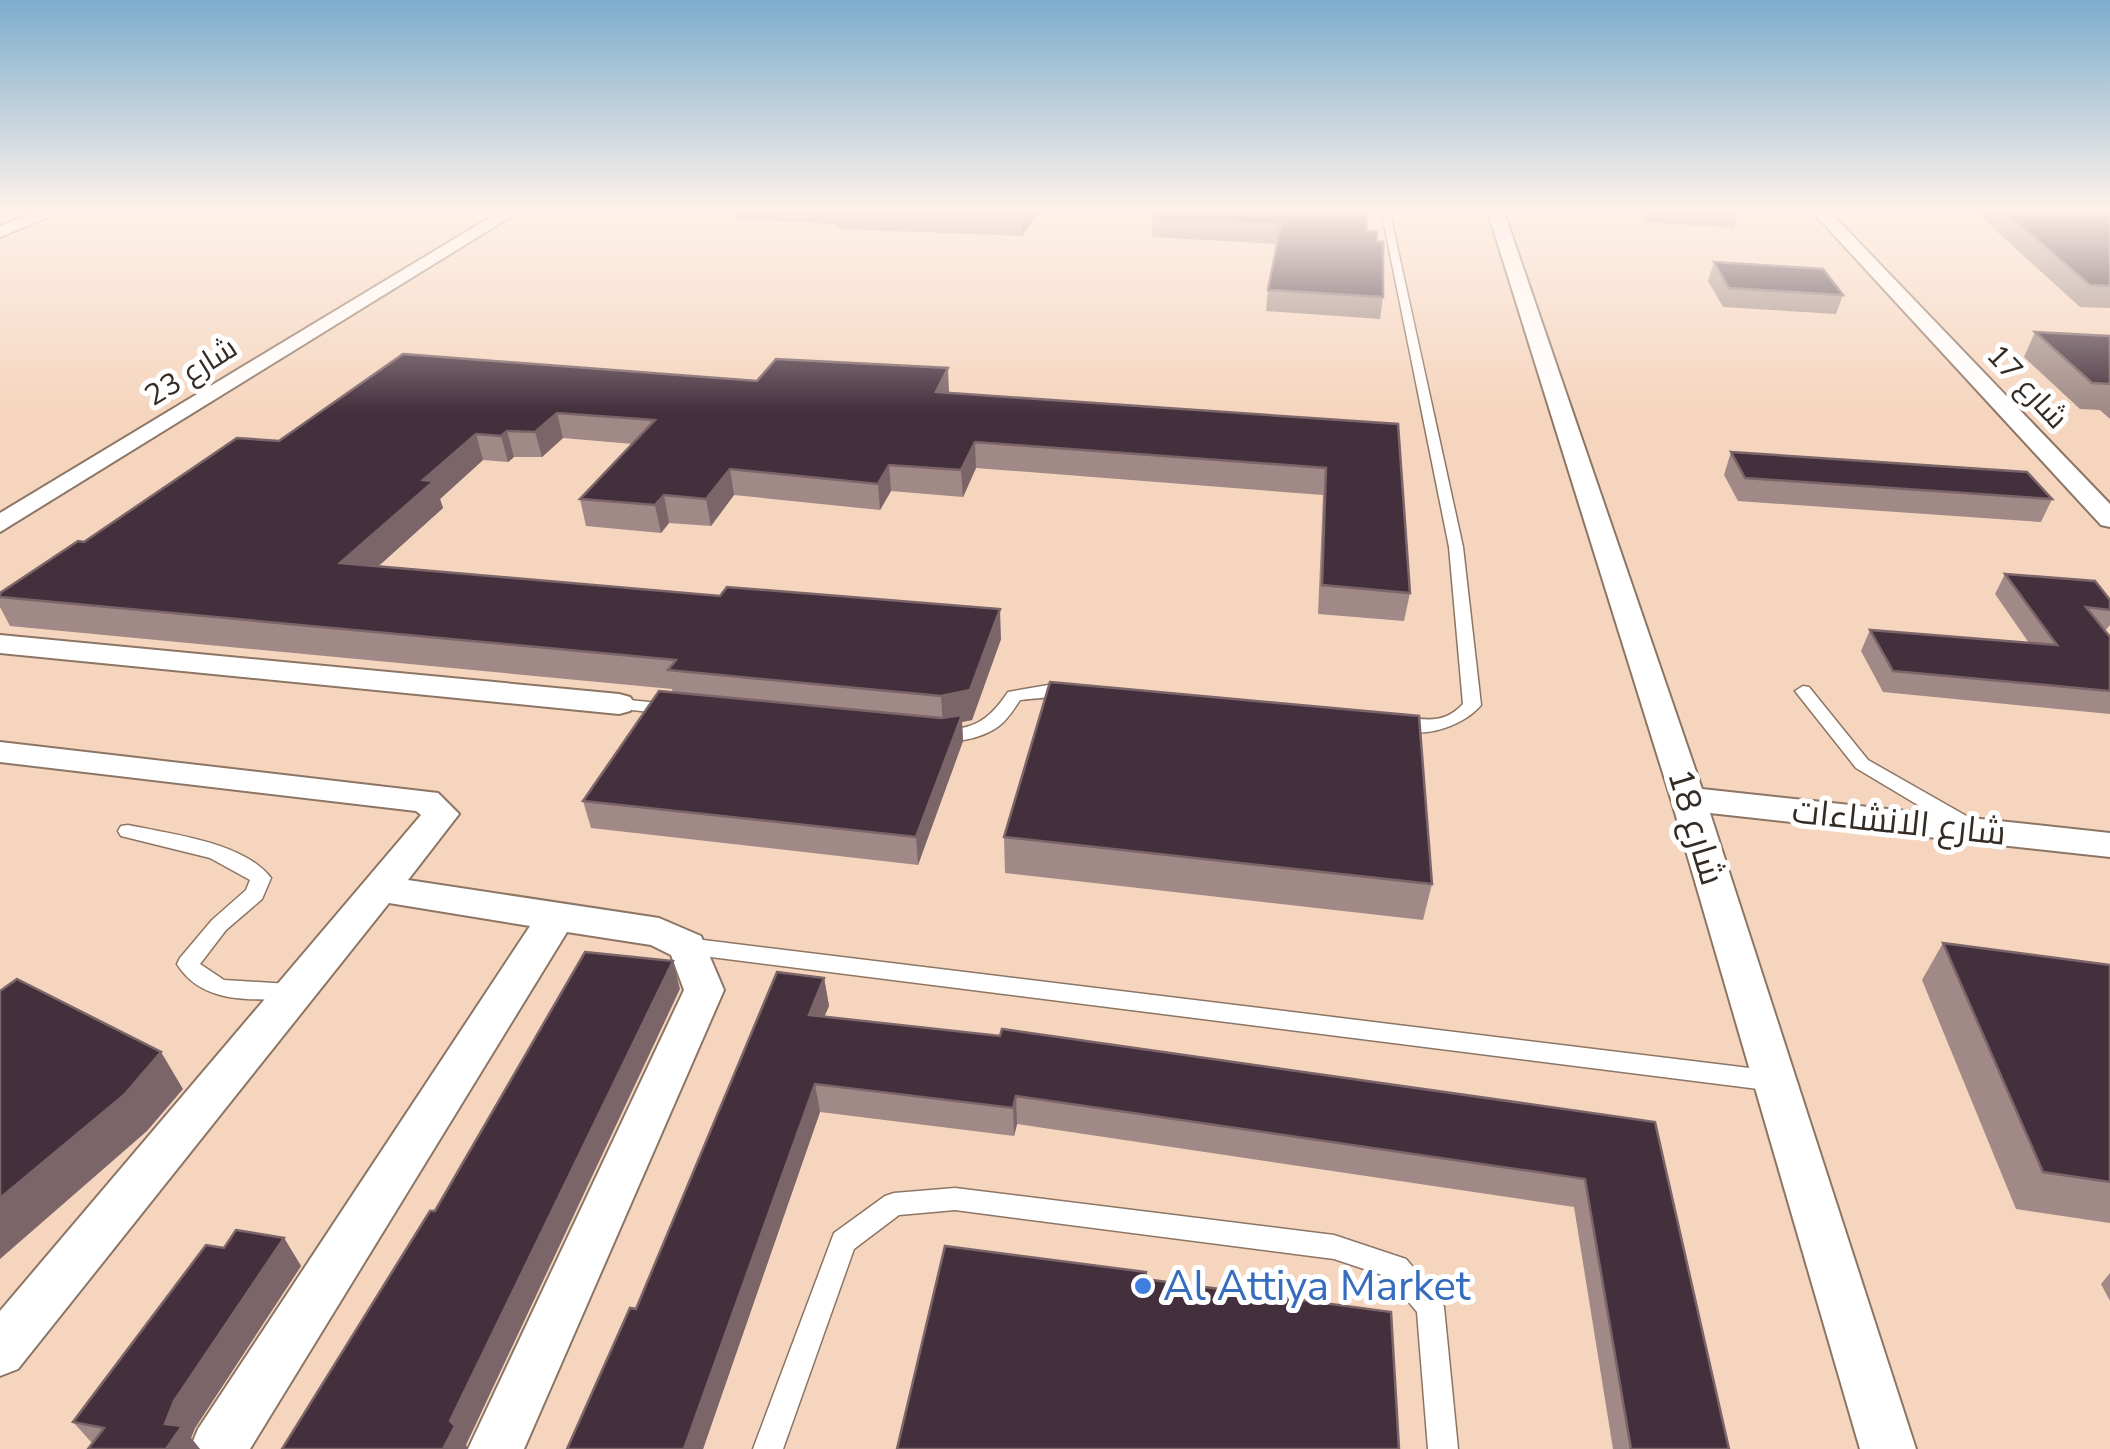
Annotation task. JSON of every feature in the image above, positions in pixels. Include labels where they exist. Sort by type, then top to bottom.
[{"type":"street","name":"شارع 23","points":[[0,524],[404,277]]},
{"type":"street","name":"شارع 18","points":[[1517,277],[1688,799],[1888,1449]]},
{"type":"street","name":"شارع 17","points":[[1881,277],[2110,520]]},
{"type":"street","points":[[0,644],[619,704]]},
{"type":"street","points":[[0,752],[426,801],[441,814],[0,1351]]},
{"type":"street","name":"شارع الانشاءات","points":[[1688,799],[2110,845]]},
{"type":"street","points":[[381,888],[659,932],[687,946],[704,990],[496,1449]]},
{"type":"street","points":[[218,1449],[558,914]]},
{"type":"lane","points":[[1380,721],[1438,727],[1461,719],[1472,705],[1456,547],[1400,277]]},
{"type":"lane","points":[[924,734],[971,733],[1000,720],[1014,696],[1054,690],[1092,693]]},
{"type":"lane","points":[[1803,691],[1862,764],[1974,830]]},
{"type":"lane","points":[[619,704],[695,712]]},
{"type":"lane","points":[[128,831],[232,859],[248,865],[261,878],[255,894],[219,925],[188,964],[198,979],[216,988],[297,992]]},
{"type":"lane","points":[[687,946],[1774,1081]]},
{"type":"lane","points":[[768,1449],[842,1241],[894,1204],[955,1199],[1334,1247],[1398,1268],[1430,1307],[1442,1449]]},
{"type":"shaded area","points":[[0,277],[2110,277],[2110,1449],[0,1449]]},
{"type":"building","points":[[1271,277],[1383,277],[1383,297],[1268,290]]},
{"type":"building","points":[[1722,277],[1829,277],[1843,295],[1729,288]]},
{"type":"building","points":[[2080,277],[2110,277],[2110,286],[2090,285]]},
{"type":"building","points":[[2035,332],[2110,336],[2110,384],[2092,383]]},
{"type":"building","points":[[403,354],[757,381],[776,359],[948,368],[936,392],[1398,424],[1410,593],[1322,585],[1326,468],[975,442],[961,470],[889,465],[878,484],[730,469],[706,499],[664,495],[655,505],[580,499],[655,420],[557,413],[535,432],[476,434],[423,480],[434,481],[340,563],[720,596],[727,587],[1000,609],[970,690],[941,696],[668,670],[676,660],[0,597],[0,593],[78,541],[84,542],[237,438],[279,441]]},
{"type":"building","points":[[1731,452],[2027,472],[2052,499],[1745,478]]},
{"type":"building","points":[[2005,574],[2095,581],[2110,600],[2110,610],[2086,607],[2110,637],[2110,691],[1893,671],[1870,630],[2057,645]]},
{"type":"building","points":[[1050,682],[1419,716],[1432,884],[1004,837]]},
{"type":"building","points":[[659,691],[941,718],[962,715],[916,837],[583,801]]},
{"type":"building","points":[[1943,943],[2110,965],[2110,1182],[2043,1172]]},
{"type":"building","points":[[585,952],[673,961],[450,1421],[455,1426],[443,1449],[282,1449],[430,1211],[435,1211]]},
{"type":"building","points":[[777,972],[824,978],[809,1015],[1000,1036],[1002,1029],[1655,1122],[1729,1449],[1631,1449],[1585,1179],[1016,1096],[1013,1108],[815,1084],[684,1449],[567,1449],[630,1308],[636,1309]]},
{"type":"building","points":[[17,979],[161,1052],[124,1095],[0,1198],[0,991]]},
{"type":"building","points":[[236,1230],[284,1238],[174,1401],[165,1424],[182,1426],[166,1449],[88,1449],[104,1428],[73,1422],[206,1245],[224,1248]]},
{"type":"building","points":[[945,1246],[1146,1272],[1145,1279],[1391,1312],[1399,1449],[897,1449]]},
{"type":"place","name":"Al Attiya Market","points":[[1143,1286]]}]
